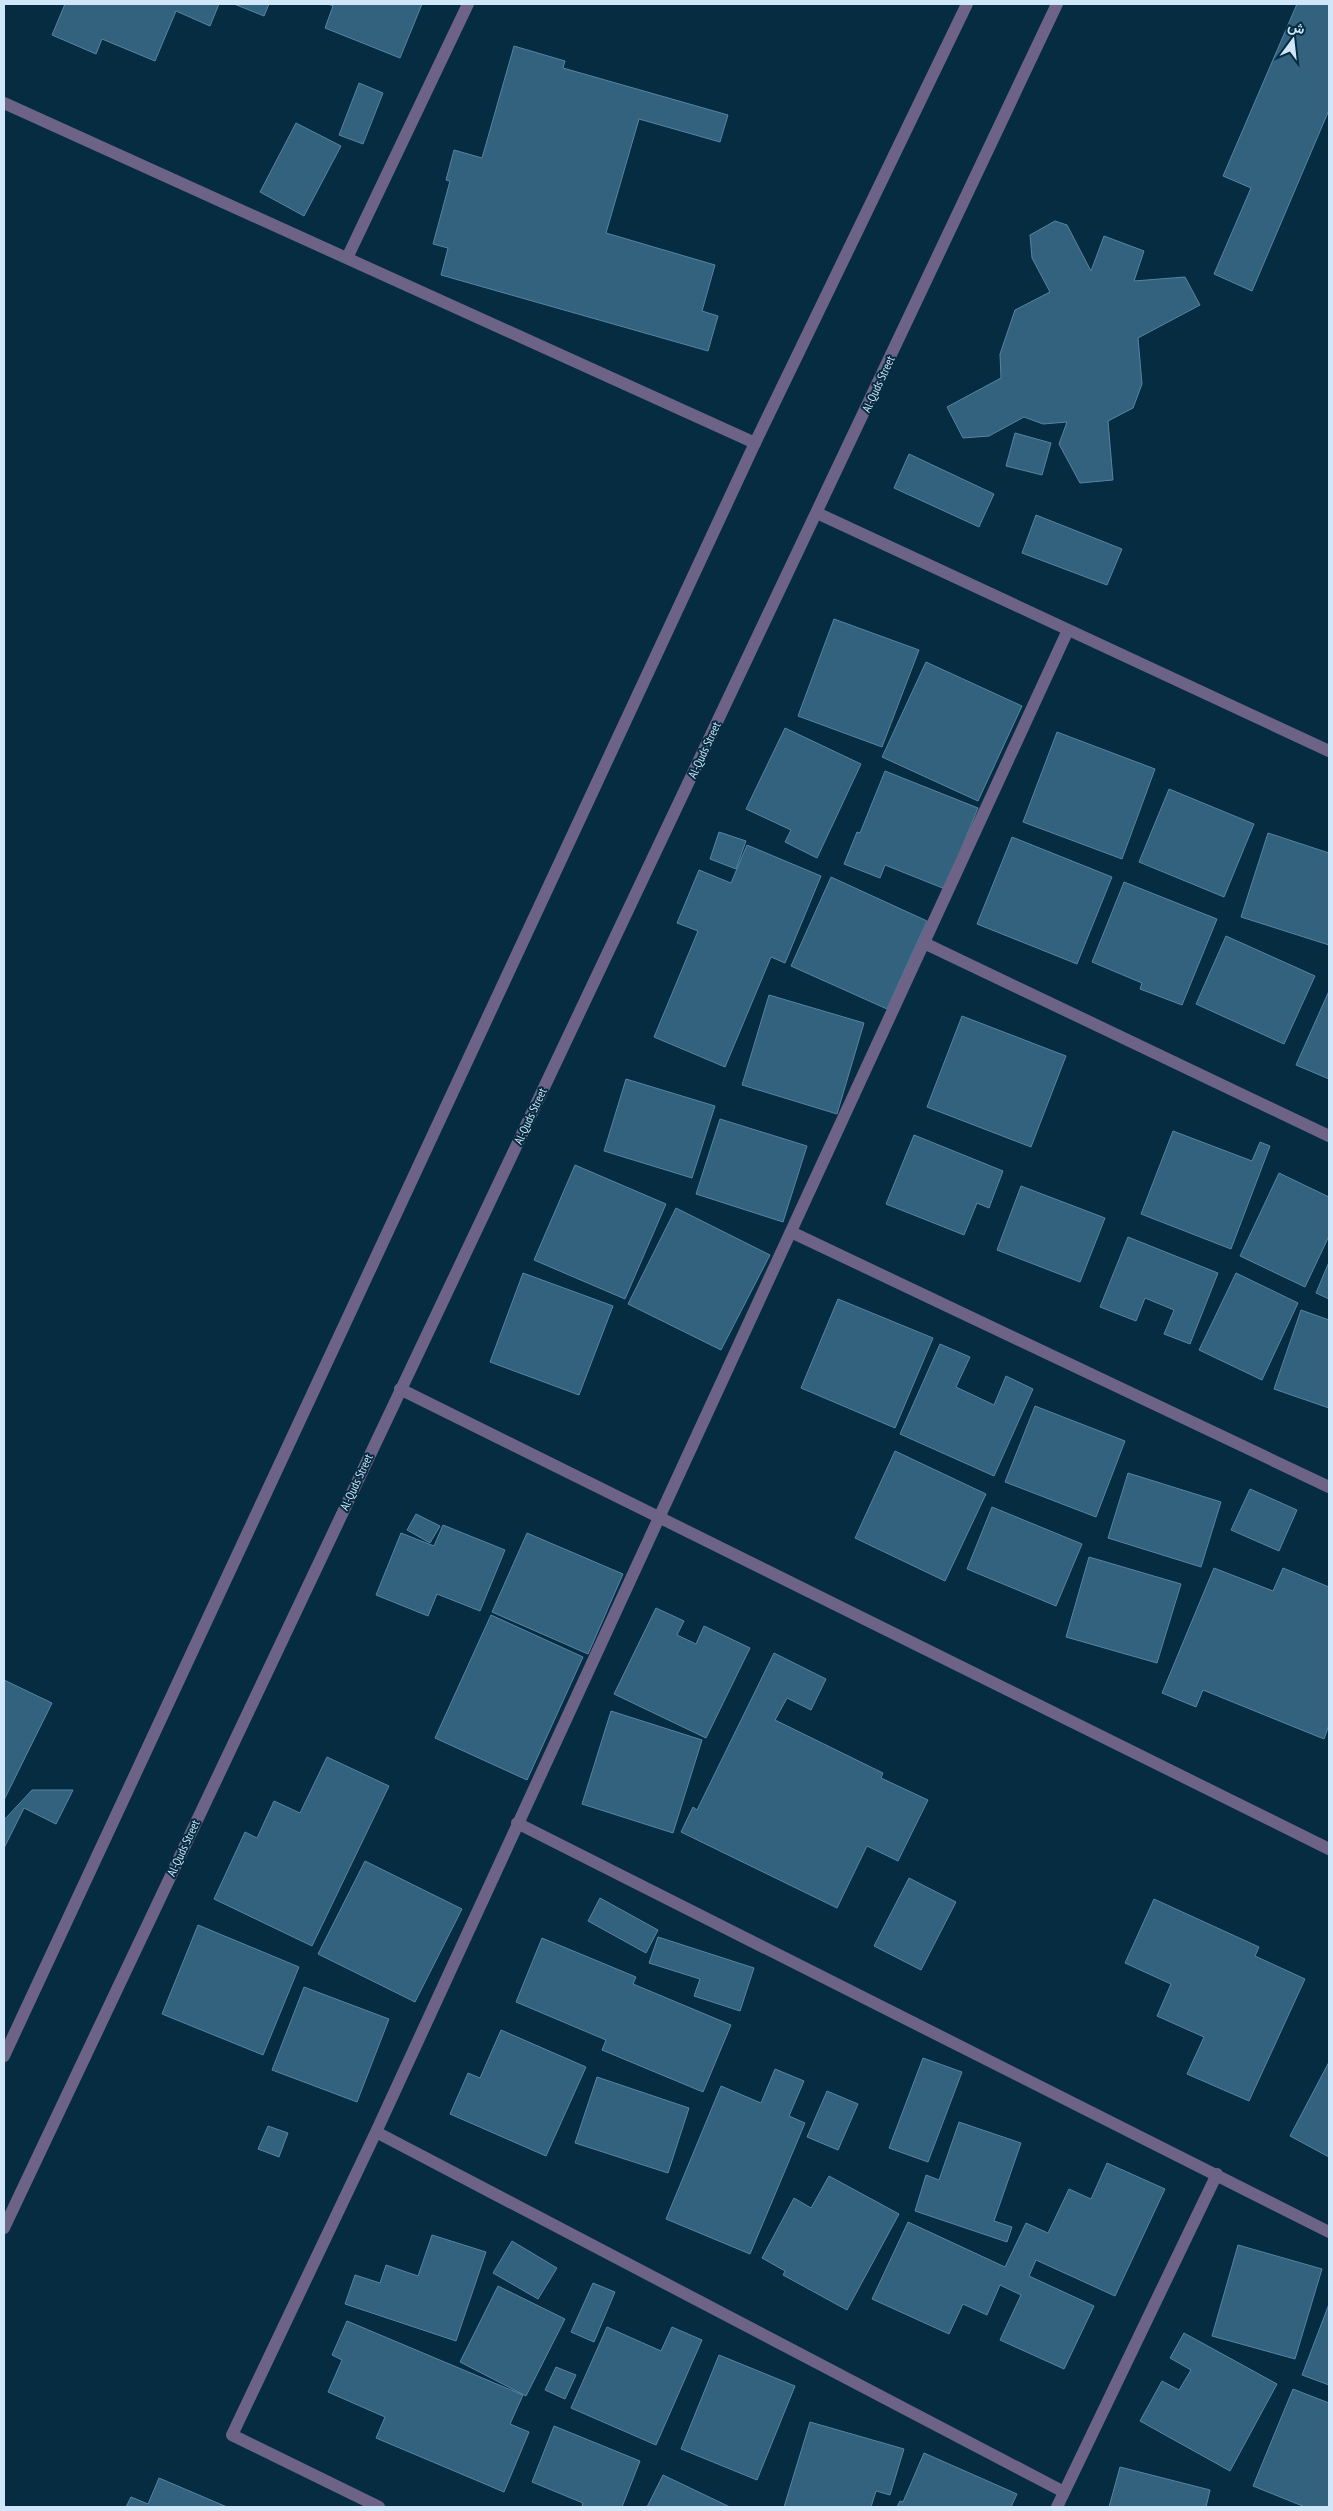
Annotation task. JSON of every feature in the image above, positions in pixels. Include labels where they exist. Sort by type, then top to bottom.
[{"type":"street","points":[[346,258],[468,4]]},
{"type":"street","points":[[4,2056],[754,443],[967,4]]},
{"type":"street","name":"Al-Quds Street","points":[[4,2228],[1057,4]]},
{"type":"street","points":[[4,103],[754,443]]},
{"type":"street","points":[[817,514],[1329,751]]},
{"type":"street","points":[[379,2507],[232,2435],[376,2132],[1068,630]]},
{"type":"street","points":[[924,943],[1329,1136]]},
{"type":"street","points":[[791,1232],[1329,1488]]},
{"type":"street","points":[[400,1389],[1329,1849]]},
{"type":"street","points":[[517,1823],[1329,2232]]},
{"type":"street","points":[[376,2132],[1064,2492]]},
{"type":"street","points":[[1057,2507],[1217,2174]]},
{"type":"building","points":[[65,4],[219,4],[210,26],[176,11],[155,61],[102,39],[96,54],[52,35]]},
{"type":"building","points":[[234,4],[269,4],[264,16]]},
{"type":"building","points":[[328,4],[422,4],[400,58],[325,28],[333,6]]},
{"type":"building","points":[[1297,4],[1329,4],[1329,110],[1252,291],[1214,274],[1251,188],[1223,176]]},
{"type":"building","points":[[514,46],[565,61],[563,68],[728,115],[720,142],[639,119],[606,233],[715,265],[702,311],[718,316],[708,351],[441,275],[448,248],[433,244],[450,181],[446,180],[454,150],[482,158]]},
{"type":"building","points":[[359,83],[383,93],[363,144],[339,135]]},
{"type":"building","points":[[296,123],[341,146],[304,216],[260,192]]},
{"type":"building","points":[[1055,221],[1067,225],[1091,271],[1104,236],[1144,251],[1134,281],[1185,277],[1200,305],[1138,338],[1142,384],[1133,408],[1108,421],[1113,480],[1080,483],[1059,444],[1067,422],[1043,424],[1024,417],[989,436],[963,438],[947,407],[1001,378],[1000,354],[1015,310],[1050,292],[1032,258],[1030,235]]},
{"type":"building","points":[[1015,433],[1051,443],[1042,475],[1006,466]]},
{"type":"building","points":[[909,454],[994,494],[979,527],[894,488]]},
{"type":"building","points":[[1036,515],[1122,549],[1107,585],[1022,553]]},
{"type":"building","points":[[834,619],[919,650],[882,747],[798,716]]},
{"type":"building","points":[[926,662],[1022,706],[978,801],[882,757]]},
{"type":"building","points":[[785,728],[861,764],[817,858],[785,842],[791,830],[746,809]]},
{"type":"building","points":[[1057,732],[1155,769],[1122,859],[1023,822]]},
{"type":"building","points":[[885,771],[978,808],[945,889],[885,865],[880,878],[844,864],[857,832],[860,833]]},
{"type":"building","points":[[1169,789],[1254,824],[1224,897],[1139,862]]},
{"type":"building","points":[[719,832],[746,841],[736,869],[710,859]]},
{"type":"building","points":[[1268,833],[1329,853],[1329,945],[1241,917]]},
{"type":"building","points":[[1012,837],[1112,877],[1077,964],[977,924]]},
{"type":"building","points":[[747,845],[821,876],[785,963],[771,957],[725,1067],[654,1037],[698,931],[677,923],[699,870],[731,883]]},
{"type":"building","points":[[831,877],[927,921],[887,1009],[791,966]]},
{"type":"building","points":[[1124,882],[1217,919],[1182,1005],[1140,989],[1142,983],[1092,962]]},
{"type":"building","points":[[1226,936],[1315,976],[1284,1044],[1196,1004]]},
{"type":"building","points":[[1329,991],[1329,1079],[1296,1065]]},
{"type":"building","points":[[769,995],[864,1023],[837,1114],[742,1085]]},
{"type":"building","points":[[962,1016],[1066,1056],[1031,1147],[927,1107]]},
{"type":"building","points":[[626,1079],[715,1106],[692,1178],[604,1151]]},
{"type":"building","points":[[720,1119],[807,1146],[783,1222],[696,1194]]},
{"type":"building","points":[[1173,1131],[1252,1161],[1260,1142],[1270,1146],[1231,1249],[1141,1214]]},
{"type":"building","points":[[914,1135],[1003,1171],[989,1208],[977,1203],[964,1235],[886,1204]]},
{"type":"building","points":[[575,1165],[666,1204],[625,1299],[534,1260]]},
{"type":"building","points":[[1279,1173],[1329,1197],[1329,1236],[1305,1287],[1240,1256]]},
{"type":"building","points":[[1021,1186],[1105,1218],[1080,1282],[997,1250]]},
{"type":"building","points":[[676,1208],[770,1255],[721,1350],[628,1304]]},
{"type":"building","points":[[1128,1237],[1218,1273],[1190,1344],[1164,1334],[1174,1310],[1145,1298],[1136,1321],[1100,1307]]},
{"type":"building","points":[[1329,1262],[1329,1299],[1316,1293]]},
{"type":"building","points":[[523,1273],[613,1306],[579,1395],[490,1362]]},
{"type":"building","points":[[1236,1273],[1298,1303],[1262,1380],[1199,1350]]},
{"type":"building","points":[[838,1299],[933,1338],[895,1428],[801,1388]]},
{"type":"building","points":[[1301,1310],[1329,1320],[1329,1408],[1274,1389]]},
{"type":"building","points":[[940,1344],[970,1357],[956,1387],[994,1405],[1006,1376],[1033,1389],[994,1476],[900,1434]]},
{"type":"building","points":[[1035,1406],[1125,1441],[1096,1517],[1005,1482]]},
{"type":"building","points":[[895,1451],[986,1494],[945,1581],[855,1538]]},
{"type":"building","points":[[1128,1473],[1221,1502],[1201,1567],[1108,1538]]},
{"type":"building","points":[[1250,1489],[1297,1510],[1279,1551],[1231,1530]]},
{"type":"building","points":[[992,1507],[1082,1544],[1056,1606],[967,1569]]},
{"type":"building","points":[[416,1514],[440,1526],[430,1543],[407,1530]]},
{"type":"building","points":[[443,1525],[505,1550],[480,1611],[437,1594],[428,1616],[376,1595],[401,1533],[434,1546]]},
{"type":"building","points":[[527,1533],[623,1574],[588,1654],[492,1612]]},
{"type":"building","points":[[1089,1557],[1181,1584],[1157,1663],[1066,1637]]},
{"type":"building","points":[[1214,1568],[1273,1591],[1283,1568],[1329,1587],[1329,1725],[1324,1739],[1203,1690],[1196,1707],[1162,1693]]},
{"type":"building","points":[[656,1608],[684,1621],[677,1635],[696,1644],[704,1626],[750,1648],[706,1738],[614,1694]]},
{"type":"building","points":[[491,1615],[583,1657],[527,1780],[435,1738]]},
{"type":"building","points":[[774,1653],[826,1679],[811,1710],[787,1698],[775,1720],[883,1773],[881,1778],[928,1800],[898,1861],[867,1846],[837,1908],[681,1832],[693,1807],[697,1810]]},
{"type":"building","points":[[4,1680],[52,1703],[4,1800]]},
{"type":"building","points":[[611,1711],[702,1740],[673,1833],[582,1804]]},
{"type":"building","points":[[327,1757],[389,1786],[312,1946],[214,1899],[245,1832],[257,1838],[274,1801],[300,1813]]},
{"type":"building","points":[[32,1790],[73,1790],[56,1824],[24,1808],[4,1848],[4,1820]]},
{"type":"building","points":[[365,1861],[462,1909],[415,2002],[318,1954]]},
{"type":"building","points":[[909,1878],[956,1902],[921,1970],[874,1946]]},
{"type":"building","points":[[600,1898],[658,1930],[646,1953],[588,1921]]},
{"type":"building","points":[[1154,1899],[1259,1947],[1255,1956],[1305,1979],[1249,2101],[1187,2074],[1204,2037],[1157,2016],[1171,1984],[1125,1963]]},
{"type":"building","points":[[198,1925],[299,1967],[263,2055],[162,2014]]},
{"type":"building","points":[[658,1937],[754,1968],[740,2011],[694,1996],[700,1979],[649,1963]]},
{"type":"building","points":[[542,1938],[636,1977],[633,1984],[731,2025],[703,2092],[602,2050],[606,2040],[516,2002]]},
{"type":"building","points":[[304,1987],[389,2019],[357,2102],[272,2070]]},
{"type":"building","points":[[501,2030],[586,2067],[546,2156],[450,2114],[468,2073],[480,2078]]},
{"type":"building","points":[[923,2058],[962,2072],[928,2162],[889,2148]]},
{"type":"building","points":[[1329,2062],[1329,2157],[1290,2136]]},
{"type":"building","points":[[775,2069],[804,2081],[789,2116],[805,2123],[750,2254],[666,2219],[721,2086],[761,2103]]},
{"type":"building","points":[[597,2077],[689,2108],[668,2173],[575,2143]]},
{"type":"building","points":[[827,2091],[858,2104],[838,2150],[807,2137]]},
{"type":"building","points":[[959,2122],[1021,2143],[994,2221],[1012,2227],[1007,2242],[915,2211],[926,2175],[939,2180]]},
{"type":"building","points":[[268,2126],[288,2133],[279,2157],[258,2149]]},
{"type":"building","points":[[1107,2163],[1165,2189],[1115,2296],[1036,2260],[1029,2276],[1094,2306],[1064,2369],[1000,2340],[1021,2295],[1000,2285],[987,2315],[963,2304],[949,2334],[872,2299],[908,2222],[1005,2267],[1026,2223],[1048,2233],[1069,2189],[1091,2199]]},
{"type":"building","points":[[829,2176],[899,2214],[847,2310],[783,2275],[785,2271],[762,2258],[794,2198],[811,2208]]},
{"type":"building","points":[[432,2235],[486,2252],[456,2341],[345,2304],[355,2275],[380,2283],[386,2265],[418,2276]]},
{"type":"building","points":[[512,2241],[557,2268],[538,2299],[493,2273]]},
{"type":"building","points":[[1238,2245],[1322,2269],[1295,2359],[1212,2336]]},
{"type":"building","points":[[593,2283],[615,2292],[594,2342],[571,2332]]},
{"type":"building","points":[[498,2286],[565,2319],[526,2396],[460,2362]]},
{"type":"building","points":[[1329,2304],[1329,2385],[1302,2375]]},
{"type":"building","points":[[347,2321],[523,2395],[510,2424],[529,2432],[504,2492],[376,2438],[385,2417],[328,2392],[342,2360],[332,2355]]},
{"type":"building","points":[[607,2327],[661,2351],[672,2327],[702,2340],[656,2445],[571,2408]]},
{"type":"building","points":[[1184,2333],[1277,2384],[1230,2471],[1140,2421],[1162,2381],[1179,2390],[1191,2370],[1170,2358]]},
{"type":"building","points":[[719,2355],[795,2386],[757,2480],[681,2449]]},
{"type":"building","points":[[556,2367],[576,2375],[565,2399],[545,2390]]},
{"type":"building","points":[[1293,2389],[1329,2403],[1329,2507],[1305,2507],[1253,2486]]},
{"type":"building","points":[[810,2422],[904,2449],[890,2495],[876,2491],[871,2507],[784,2507]]},
{"type":"building","points":[[554,2426],[640,2461],[622,2507],[582,2507],[583,2503],[532,2482]]},
{"type":"building","points":[[924,2453],[1017,2494],[1011,2507],[897,2507],[900,2501],[903,2502]]},
{"type":"building","points":[[1120,2467],[1210,2490],[1206,2507],[1109,2507]]},
{"type":"building","points":[[663,2475],[730,2507],[647,2507]]},
{"type":"building","points":[[159,2478],[227,2507],[126,2507],[131,2497],[148,2504]]}]
